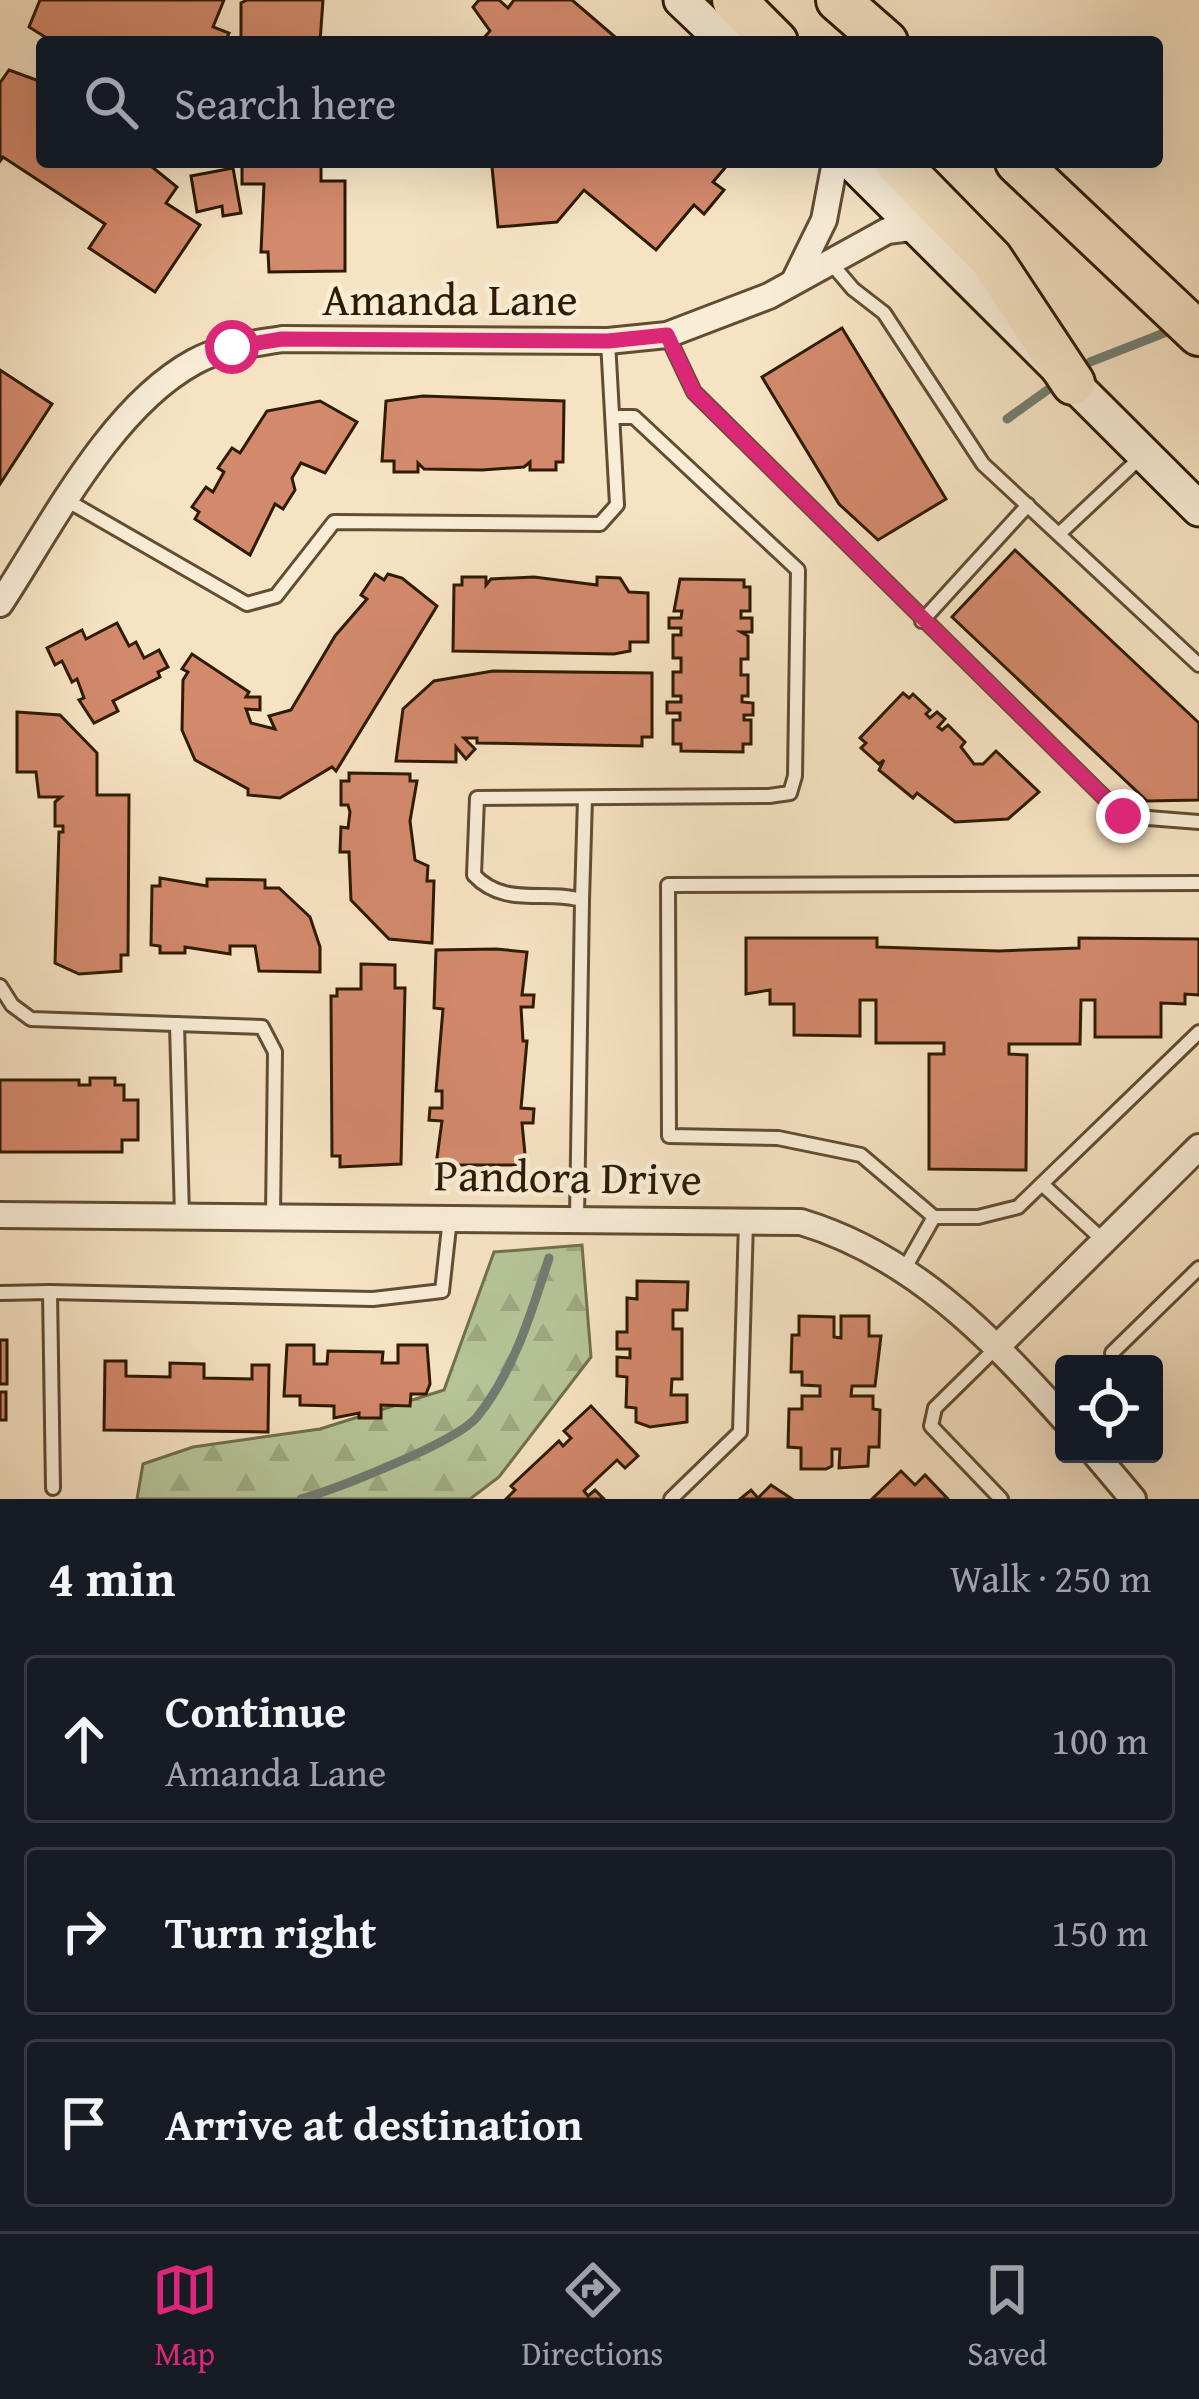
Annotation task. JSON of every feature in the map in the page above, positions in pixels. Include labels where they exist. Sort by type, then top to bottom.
[{"type":"highway","points":[[734,0],[770,36]]},
{"type":"highway","points":[[838,0],[879,36]]},
{"type":"highway","points":[[902,168],[991,259],[1073,382]]},
{"type":"highway","points":[[1024,168],[1199,334]]},
{"type":"main road","points":[[681,0],[719,36]]},
{"type":"main road","points":[[857,168],[1199,509]]},
{"type":"street","points":[[794,281],[824,220],[834,168]]},
{"type":"street","name":"Amanda Lane","points":[[0,604],[136,406],[197,360],[232,347],[365,338],[608,341],[667,335],[721,318],[887,231],[919,227]]},
{"type":"street","points":[[998,1345],[1199,1147]]},
{"type":"street","name":"Pandora Drive","points":[[0,1215],[800,1222],[845,1235],[904,1268],[998,1345],[1055,1409]]},
{"type":"street","points":[[1102,1463],[1132,1499]]},
{"type":"lane","points":[[829,261],[853,290],[884,313],[982,464],[1199,665]]},
{"type":"lane","points":[[667,335],[694,392],[1123,816],[1199,822]]},
{"type":"lane","points":[[68,501],[247,604],[262,604],[276,596],[334,522],[600,524],[617,505],[608,341]]},
{"type":"lane","points":[[582,899],[516,897],[483,884],[474,875],[477,799],[769,796],[790,793],[795,776],[798,570],[634,417],[614,417]]},
{"type":"lane","points":[[1059,534],[1144,454]]},
{"type":"lane","points":[[922,621],[1028,505]]},
{"type":"lane","points":[[577,1217],[585,797]]},
{"type":"lane","points":[[1199,884],[668,885],[669,1136],[778,1138],[861,1155],[934,1217],[978,1217],[1018,1207],[1199,1032]]},
{"type":"lane","points":[[0,986],[12,1005],[31,1018],[262,1027],[274,1052],[273,1216]]},
{"type":"lane","points":[[177,1024],[182,1216]]},
{"type":"lane","points":[[1042,1184],[1105,1242]]},
{"type":"lane","points":[[0,1293],[373,1299],[442,1291],[450,1217]]},
{"type":"lane","points":[[904,1268],[934,1217]]},
{"type":"lane","points":[[670,1499],[740,1432],[746,1220]]},
{"type":"lane","points":[[1112,1353],[1199,1268]]},
{"type":"lane","points":[[50,1292],[53,1488]]},
{"type":"lane","points":[[998,1345],[934,1408],[931,1426],[1000,1499]]},
{"type":"green space","points":[[582,1245],[591,1357],[499,1477],[470,1499],[137,1499],[143,1464],[193,1447],[320,1429],[444,1390],[494,1252]]},
{"type":"building","points":[[40,0],[224,0],[213,27],[229,33],[43,36],[29,27]]},
{"type":"building","points":[[323,0],[320,36],[241,36],[241,3]]},
{"type":"building","points":[[479,0],[499,0],[508,8],[514,0],[572,0],[614,36],[485,36],[490,31],[473,7]]},
{"type":"building","points":[[9,70],[36,80],[36,168],[153,168],[177,187],[166,203],[200,225],[155,292],[89,248],[105,224],[3,157],[0,161],[0,83]]},
{"type":"building","points":[[233,168],[241,213],[223,216],[222,206],[197,212],[191,176]]},
{"type":"building","points":[[242,168],[321,168],[321,181],[345,181],[345,271],[269,272],[268,252],[261,252],[264,184],[242,184]]},
{"type":"building","points":[[492,168],[725,168],[713,182],[724,190],[704,214],[694,205],[656,250],[584,190],[557,222],[498,227]]},
{"type":"building","points":[[842,328],[946,499],[878,540],[839,504],[762,377]]},
{"type":"building","points":[[0,370],[52,404],[0,484]]},
{"type":"building","points":[[423,396],[564,401],[563,462],[556,462],[556,470],[530,470],[530,462],[524,467],[482,470],[424,469],[418,463],[418,472],[394,472],[394,461],[382,461],[386,401]]},
{"type":"building","points":[[320,401],[357,422],[325,473],[301,463],[292,478],[295,490],[283,509],[275,504],[250,555],[195,519],[199,512],[192,507],[206,487],[213,492],[224,472],[218,468],[232,448],[240,453],[267,411]]},
{"type":"building","points":[[1015,550],[1199,723],[1199,800],[1147,801],[952,617]]},
{"type":"building","points":[[375,574],[384,580],[388,574],[402,578],[437,606],[336,771],[332,767],[280,798],[248,795],[248,789],[195,760],[182,730],[183,680],[188,672],[182,669],[192,654],[249,692],[246,697],[260,697],[260,710],[246,709],[251,723],[275,729],[269,716],[291,710],[335,636],[367,599],[361,595]]},
{"type":"building","points":[[462,577],[486,577],[486,585],[491,579],[534,577],[597,585],[597,577],[620,578],[629,592],[648,593],[648,642],[630,642],[630,651],[614,654],[453,651],[454,585],[462,585]]},
{"type":"building","points":[[680,579],[744,580],[744,587],[750,587],[750,611],[741,611],[741,618],[752,618],[752,632],[741,632],[748,636],[748,659],[741,659],[741,675],[748,675],[748,696],[742,696],[742,702],[753,703],[753,715],[744,715],[744,720],[751,720],[751,744],[743,744],[743,752],[681,751],[681,744],[673,744],[673,720],[680,720],[680,713],[667,713],[667,702],[681,702],[681,696],[673,696],[673,672],[681,672],[681,658],[673,658],[673,635],[681,635],[681,628],[669,628],[669,618],[681,618],[682,611],[674,611]]},
{"type":"building","points":[[117,623],[129,646],[136,642],[144,658],[159,650],[168,667],[158,672],[160,677],[113,701],[118,711],[94,723],[79,700],[84,698],[77,679],[72,682],[62,661],[55,665],[47,648],[82,630],[86,639]]},
{"type":"building","points":[[493,671],[652,673],[652,737],[642,737],[642,746],[477,743],[477,738],[464,738],[475,749],[466,759],[456,747],[456,762],[396,761],[403,709],[434,681]]},
{"type":"building","points":[[903,693],[909,698],[913,694],[930,710],[926,714],[930,718],[937,712],[945,719],[938,727],[942,730],[948,725],[965,742],[961,747],[974,764],[983,764],[996,751],[1039,792],[1008,819],[955,822],[917,793],[913,798],[879,770],[884,760],[879,764],[861,748],[866,743],[860,738]]},
{"type":"building","points":[[17,712],[60,715],[97,753],[97,795],[129,795],[128,955],[121,955],[121,971],[79,974],[55,963],[59,832],[63,826],[55,826],[55,802],[61,797],[39,797],[36,772],[17,772]]},
{"type":"building","points":[[349,773],[410,774],[410,781],[417,781],[410,821],[415,860],[428,866],[427,881],[434,881],[432,943],[389,939],[351,900],[349,852],[340,852],[341,827],[348,828],[350,812],[348,805],[341,805],[341,781],[349,781]]},
{"type":"building","points":[[160,878],[207,886],[207,879],[265,880],[265,888],[279,888],[310,917],[320,947],[320,972],[259,971],[255,946],[230,946],[230,954],[185,947],[185,953],[160,953],[160,946],[151,945],[152,886],[160,886]]},
{"type":"building","points":[[746,938],[877,938],[877,947],[999,951],[1079,948],[1079,938],[1199,939],[1199,995],[1185,994],[1185,1004],[1161,1003],[1161,1037],[1095,1037],[1095,1000],[1081,1000],[1080,1044],[1009,1044],[1009,1054],[1027,1055],[1026,1170],[929,1169],[929,1054],[944,1054],[944,1043],[876,1043],[876,1000],[860,1000],[860,1036],[794,1035],[794,1004],[770,1004],[770,990],[746,994]]},
{"type":"building","points":[[436,950],[527,952],[522,995],[534,995],[533,1007],[521,1007],[523,1041],[527,1041],[521,1108],[534,1109],[533,1123],[522,1123],[526,1165],[436,1165],[442,1121],[429,1120],[430,1108],[442,1108],[442,1091],[436,1091],[443,1009],[434,1008]]},
{"type":"building","points":[[361,964],[395,965],[395,988],[405,988],[401,1164],[340,1167],[340,1156],[332,1156],[331,996],[337,996],[337,989],[361,989]]},
{"type":"building","points":[[90,1078],[115,1078],[115,1085],[124,1085],[124,1100],[138,1100],[138,1140],[122,1140],[122,1152],[0,1152],[0,1080],[79,1080],[79,1085],[90,1085]]},
{"type":"building","points":[[637,1281],[688,1282],[687,1310],[673,1310],[673,1329],[682,1329],[682,1379],[672,1379],[671,1395],[687,1395],[687,1422],[650,1427],[636,1422],[636,1408],[626,1407],[627,1377],[617,1376],[617,1357],[630,1358],[630,1349],[617,1349],[617,1332],[627,1332],[627,1298],[637,1299]]},
{"type":"building","points":[[799,1316],[834,1317],[834,1337],[841,1338],[841,1316],[869,1316],[869,1336],[881,1336],[875,1386],[852,1386],[851,1396],[873,1396],[873,1409],[880,1410],[879,1447],[869,1447],[868,1466],[839,1468],[840,1449],[832,1449],[832,1466],[801,1469],[801,1448],[788,1447],[789,1409],[802,1409],[802,1396],[820,1396],[820,1386],[802,1385],[802,1372],[791,1372],[792,1335],[799,1335]]},
{"type":"building","points":[[0,1340],[7,1340],[7,1384],[0,1384]]},
{"type":"building","points":[[287,1345],[314,1345],[314,1364],[327,1364],[328,1351],[383,1352],[382,1363],[398,1363],[398,1345],[427,1345],[430,1384],[426,1394],[411,1394],[410,1406],[381,1405],[381,1418],[359,1418],[359,1413],[334,1418],[334,1406],[300,1405],[300,1396],[284,1396]]},
{"type":"building","points":[[105,1361],[126,1361],[126,1376],[170,1377],[170,1363],[204,1364],[204,1378],[252,1379],[252,1365],[269,1365],[268,1432],[104,1430]]},
{"type":"building","points":[[0,1392],[6,1392],[6,1420],[0,1420]]},
{"type":"building","points":[[591,1406],[638,1456],[625,1468],[617,1460],[584,1491],[588,1496],[595,1490],[604,1499],[506,1499],[515,1490],[511,1486],[559,1441],[563,1446],[571,1438],[564,1431]]},
{"type":"building","points":[[901,1471],[915,1485],[925,1475],[948,1499],[872,1499]]},
{"type":"building","points":[[771,1485],[792,1499],[740,1499],[751,1490],[758,1498]]},
{"type":"waterway","points":[[1090,362],[1177,328]]},
{"type":"waterway","points":[[1007,419],[1053,386]]},
{"type":"waterway","points":[[301,1499],[422,1451],[477,1417],[511,1361],[549,1258]]},
{"type":"route","points":[[232,347],[282,339],[608,341],[667,335],[694,392],[1123,816]]}]
